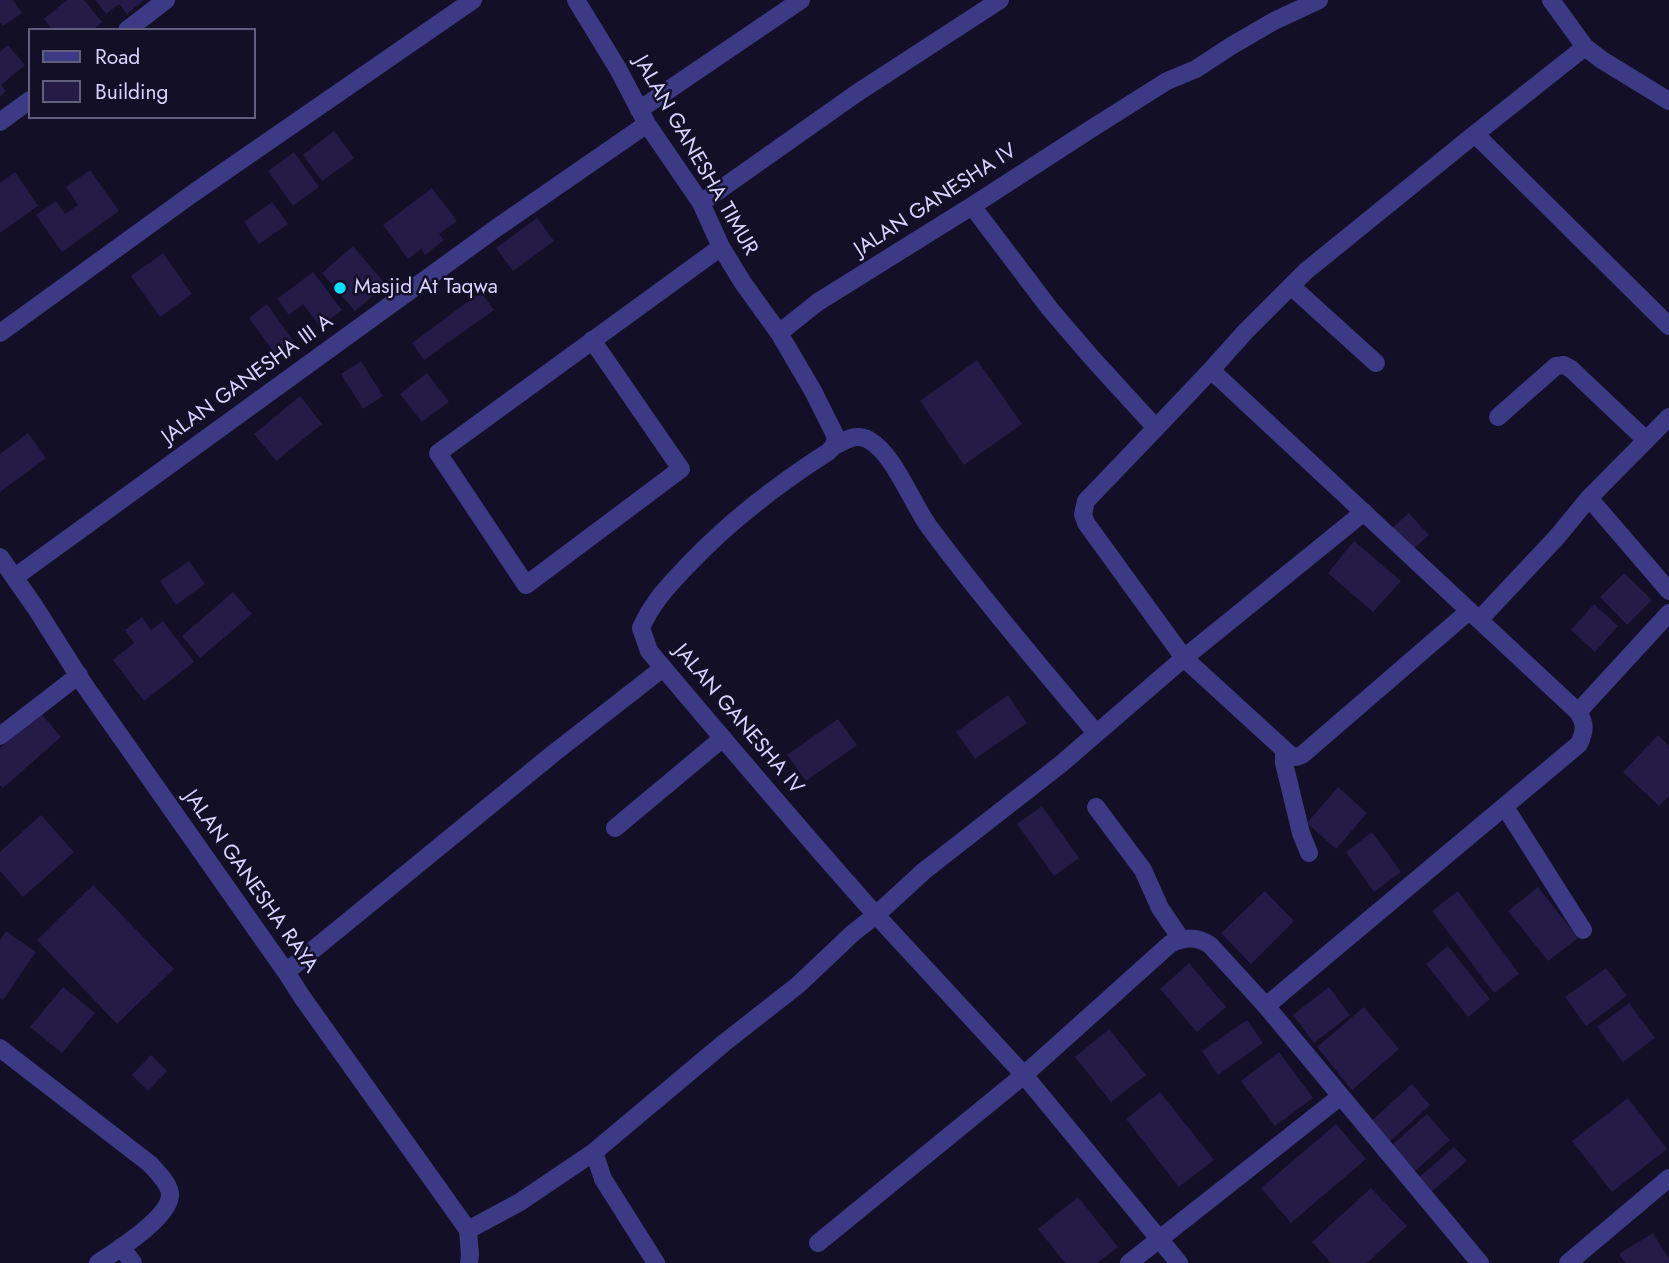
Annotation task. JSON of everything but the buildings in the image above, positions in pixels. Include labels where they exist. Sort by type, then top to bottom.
[{"type":"street","points":[[130,28],[166,0]]},
{"type":"street","points":[[0,332],[191,194],[473,0]]},
{"type":"street","name":"JALAN GANESHA III A","points":[[15,577],[495,229],[801,0]]},
{"type":"street","points":[[701,202],[857,93],[1000,0]]},
{"type":"street","name":"JALAN GANESHA IV","points":[[779,333],[818,302],[1167,81],[1196,69],[1273,21],[1319,0]]},
{"type":"street","points":[[1551,0],[1585,47],[1669,101]]},
{"type":"street","name":"JALAN GANESHA TIMUR","points":[[580,1],[643,117],[701,202],[721,247],[743,283],[779,333]]},
{"type":"street","points":[[1585,47],[1306,271],[1245,331],[1092,493],[1086,501],[1083,514],[1086,523],[1184,658],[1284,751],[1296,757],[1474,615],[1557,537],[1590,498],[1669,416]]},
{"type":"street","points":[[0,122],[28,101]]},
{"type":"street","points":[[1475,134],[1669,326]]},
{"type":"street","points":[[972,206],[1050,309],[1156,428]]},
{"type":"street","points":[[592,341],[681,469],[526,585],[438,453],[721,247]]},
{"type":"street","points":[[1291,286],[1376,362]]},
{"type":"street","points":[[779,333],[834,429],[834,446]]},
{"type":"street","points":[[1498,417],[1556,366],[1564,365],[1572,369],[1646,440]]},
{"type":"street","points":[[1211,370],[1578,712],[1584,721],[1584,732],[1579,744],[1266,1006]]},
{"type":"street","points":[[834,446],[854,436],[867,439],[878,447],[894,467],[927,524],[971,583],[1096,733]]},
{"type":"street","name":"JALAN GANESHA IV","points":[[834,446],[769,493],[711,542],[660,595],[648,611],[641,628],[649,651],[815,847],[1024,1075],[1178,1263]]},
{"type":"street","points":[[1590,498],[1669,591]]},
{"type":"street","points":[[469,1263],[468,1230],[520,1202],[594,1152],[798,985],[924,870],[1061,764],[1184,658],[1364,512]]},
{"type":"street","name":"JALAN GANESHA RAYA","points":[[0,557],[85,686],[468,1230]]},
{"type":"street","points":[[1578,712],[1669,613]]},
{"type":"street","points":[[286,972],[554,752],[663,668]]},
{"type":"street","points":[[0,736],[79,675]]},
{"type":"street","points":[[615,828],[723,738]]},
{"type":"street","points":[[1284,751],[1284,763],[1301,833],[1309,853]]},
{"type":"street","points":[[1096,807],[1143,870],[1160,908],[1181,939]]},
{"type":"street","points":[[1505,807],[1584,930]]},
{"type":"street","points":[[818,1243],[1024,1075],[1170,944],[1192,938],[1210,945],[1266,1006],[1480,1263]]},
{"type":"street","points":[[0,1048],[150,1164],[169,1189],[170,1196],[166,1207],[152,1223],[98,1263]]},
{"type":"street","points":[[1129,1263],[1340,1096]]},
{"type":"street","points":[[594,1152],[603,1179],[656,1263]]},
{"type":"street","points":[[1567,1263],[1669,1178]]},
{"type":"street","points":[[121,1247],[133,1263]]},
{"type":"place","name":"Masjid At Taqwa","points":[[340,288]]}]
